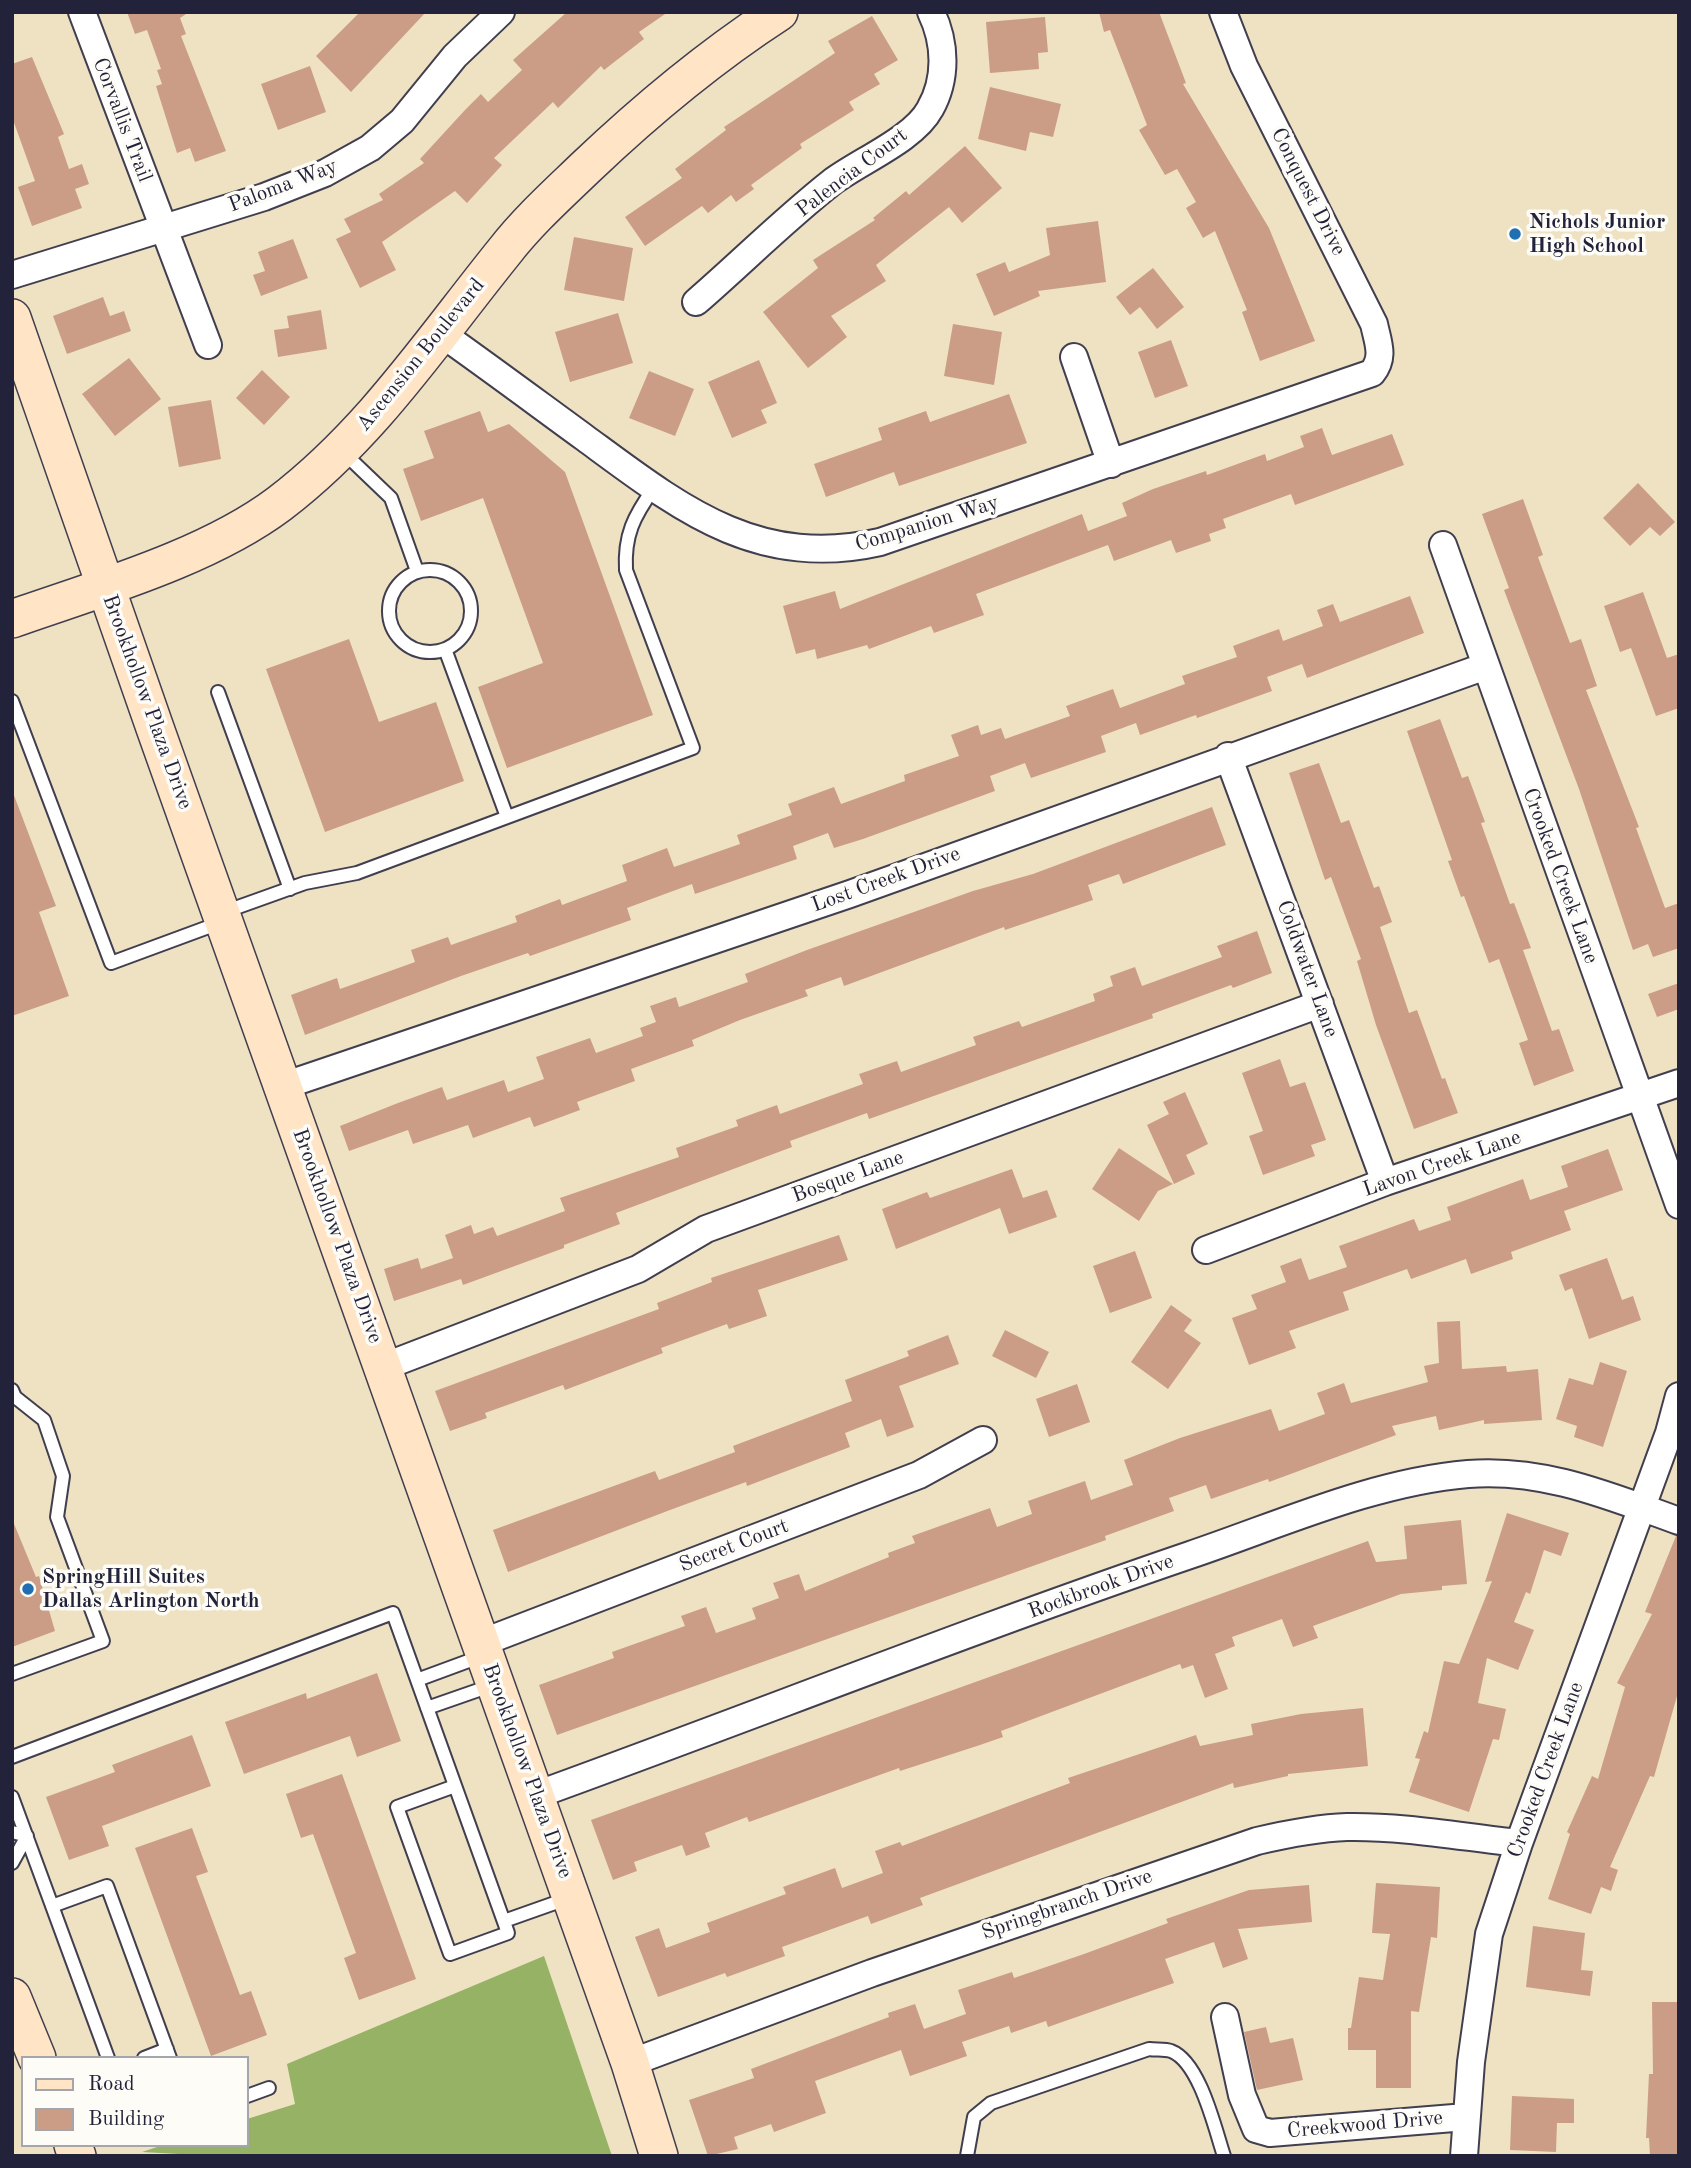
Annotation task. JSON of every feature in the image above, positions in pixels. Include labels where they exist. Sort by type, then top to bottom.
[{"type":"street","name":"Corvallis Trail","points":[[82,12],[208,345]]},
{"type":"street","name":"Paloma Way","points":[[12,275],[264,197],[325,173],[370,148],[402,121],[455,56],[501,12]]},
{"type":"street","name":"Ascension Boulevard","points":[[12,619],[106,586],[238,531],[279,504],[341,449],[411,375],[504,251],[552,200],[653,104],[723,48],[779,12]]},
{"type":"street","name":"Palencia Court","points":[[696,302],[832,182],[910,131],[929,111],[940,86],[944,60],[938,27],[931,12]]},
{"type":"street","name":"Conquest Drive","points":[[1223,12],[1244,66],[1374,324],[1381,354],[1380,363],[1372,373]]},
{"type":"street","name":"Brookhollow Plaza Drive","points":[[12,318],[572,1897],[630,2063],[659,2156]]},
{"type":"street","name":"Companion Way","points":[[442,334],[681,508],[735,532],[780,545],[820,551],[880,542],[1372,373]]},
{"type":"street","points":[[1074,357],[1111,464]]},
{"type":"street","name":"Crooked Creek Lane","points":[[1443,545],[1679,1205]]},
{"type":"street","name":"Lost Creek Drive","points":[[283,1086],[850,894],[1228,756],[1486,666]]},
{"type":"street","name":"Coldwater Lane","points":[[1228,756],[1385,1182]]},
{"type":"street","name":"Bosque Lane","points":[[383,1367],[638,1269],[706,1229],[1320,1004]]},
{"type":"street","name":"Lavon Creek Lane","points":[[1206,1250],[1385,1182],[1679,1083]]},
{"type":"street","name":"Crooked Creek Lane","points":[[1464,2156],[1466,2117],[1489,1934],[1679,1396]]},
{"type":"street","name":"Secret Court","points":[[488,1661],[919,1475],[983,1440]]},
{"type":"street","name":"Rockbrook Drive","points":[[536,1795],[1118,1580],[1387,1488],[1467,1474],[1525,1474],[1567,1481],[1679,1521]]},
{"type":"street","name":"Springbranch Drive","points":[[630,2063],[885,1968],[1257,1841],[1298,1832],[1345,1827],[1383,1828],[1519,1843]]},
{"type":"street","points":[[12,1997],[36,2056]]},
{"type":"street","name":"Creekwood Drive","points":[[1224,2017],[1242,2095],[1256,2129],[1270,2133],[1466,2117]]},
{"type":"lane","points":[[341,449],[391,498],[417,571]]},
{"type":"lane","points":[[12,701],[111,963],[290,888],[357,873],[693,748],[626,570],[624,546],[630,522],[654,488]]},
{"type":"lane","points":[[438,570],[448,573],[464,587],[469,597],[472,609],[464,634],[445,649],[432,652],[407,645],[392,625],[389,603],[393,593],[407,576],[417,571],[438,570]]},
{"type":"lane","points":[[445,649],[507,817]]},
{"type":"lane","points":[[218,692],[290,888]]},
{"type":"lane","points":[[12,1390],[15,1397],[44,1420],[63,1476],[57,1517],[103,1641],[12,1674]]},
{"type":"lane","points":[[12,1757],[393,1614],[508,1933],[450,1954],[397,1807],[455,1786]]},
{"type":"lane","points":[[417,1680],[488,1661]]},
{"type":"lane","points":[[427,1709],[488,1661]]},
{"type":"lane","points":[[12,1797],[107,2056]]},
{"type":"lane","points":[[12,1832],[27,1836]]},
{"type":"lane","points":[[12,1863],[27,1836]]},
{"type":"lane","points":[[52,1906],[107,1886],[169,2054]]},
{"type":"lane","points":[[504,1921],[572,1897]]},
{"type":"lane","points":[[967,2156],[974,2117],[991,2104],[1149,2049],[1171,2051],[1188,2064],[1199,2084],[1224,2156]]},
{"type":"lane","points":[[248,2096],[269,2088]]},
{"type":"green space","points":[[544,1956],[612,2156],[215,2156],[142,2152],[157,2147],[248,2147],[248,2119],[295,2104],[287,2064]]},
{"type":"building","points":[[127,12],[189,12],[180,18],[186,34],[181,36],[226,151],[195,162],[190,148],[177,153],[156,86],[162,84],[157,70],[161,69],[147,30],[135,34]]},
{"type":"building","points":[[360,12],[426,12],[351,92],[316,56]]},
{"type":"building","points":[[567,12],[668,12],[639,32],[644,39],[604,70],[601,66],[558,108],[553,102],[494,158],[502,165],[467,203],[455,191],[382,242],[396,270],[360,288],[336,239],[351,232],[344,219],[383,200],[379,194],[424,163],[420,159],[481,94],[488,102],[522,70],[513,60]]},
{"type":"building","points":[[1099,12],[1159,12],[1186,83],[1183,84],[1269,228],[1315,341],[1260,361],[1242,312],[1247,310],[1215,231],[1203,238],[1186,208],[1196,202],[1177,169],[1165,175],[1139,130],[1147,125],[1110,30],[1104,32]]},
{"type":"building","points":[[872,16],[898,60],[874,74],[880,84],[849,102],[854,110],[800,144],[802,148],[751,185],[754,189],[736,202],[731,195],[708,213],[702,206],[645,246],[625,217],[682,178],[675,169],[726,130],[724,127],[835,53],[828,41]]},
{"type":"building","points":[[1045,17],[1048,52],[1038,53],[1039,69],[990,73],[986,22]]},
{"type":"building","points":[[32,57],[64,134],[58,137],[69,169],[82,164],[89,184],[75,189],[82,208],[32,226],[18,187],[35,181],[12,117],[12,64]]},
{"type":"building","points":[[310,66],[326,112],[278,130],[261,84]]},
{"type":"building","points":[[990,87],[1061,104],[1053,137],[1030,132],[1026,151],[978,139]]},
{"type":"building","points":[[965,146],[1002,188],[962,223],[949,207],[876,265],[886,281],[831,316],[847,337],[808,368],[763,312],[818,268],[813,260],[875,220],[873,218],[906,191],[909,195]]},
{"type":"building","points":[[1098,221],[1106,282],[1038,291],[1040,296],[994,316],[976,274],[1005,262],[1009,272],[1050,255],[1046,228]]},
{"type":"building","points":[[574,237],[633,248],[624,301],[564,290]]},
{"type":"building","points":[[293,239],[308,278],[261,296],[253,275],[265,271],[258,252]]},
{"type":"building","points":[[1153,268],[1184,307],[1157,329],[1140,307],[1130,315],[1116,297]]},
{"type":"building","points":[[103,297],[110,316],[124,311],[131,331],[67,354],[53,316]]},
{"type":"building","points":[[321,310],[327,349],[278,357],[274,330],[289,328],[287,316]]},
{"type":"building","points":[[618,313],[633,363],[570,382],[555,332]]},
{"type":"building","points":[[953,324],[1002,332],[994,385],[944,376]]},
{"type":"building","points":[[1171,340],[1188,386],[1155,398],[1138,352]]},
{"type":"building","points":[[129,358],[161,399],[115,436],[82,394]]},
{"type":"building","points":[[759,360],[777,403],[761,410],[767,423],[732,438],[708,382]]},
{"type":"building","points":[[262,370],[290,397],[264,425],[236,398]]},
{"type":"building","points":[[649,371],[694,389],[675,436],[629,418]]},
{"type":"building","points":[[1009,394],[1027,443],[899,486],[894,472],[826,497],[814,464],[882,440],[878,428],[926,411],[930,422]]},
{"type":"building","points":[[211,400],[221,459],[179,467],[168,407]]},
{"type":"building","points":[[480,411],[488,432],[509,424],[565,472],[653,715],[507,768],[478,687],[543,663],[483,498],[421,521],[403,469],[434,458],[424,431]]},
{"type":"building","points":[[1322,428],[1332,455],[1392,434],[1404,465],[1295,505],[1291,494],[1223,519],[1226,528],[1209,534],[1211,541],[1176,553],[1171,540],[1114,561],[1108,545],[976,594],[984,615],[934,633],[931,626],[869,649],[867,645],[817,659],[815,649],[796,654],[783,606],[835,591],[840,609],[1082,514],[1088,531],[1127,516],[1122,503],[1153,489],[1206,471],[1207,475],[1265,454],[1267,461],[1304,447],[1300,436]]},
{"type":"building","points":[[1638,483],[1675,522],[1660,536],[1650,527],[1630,546],[1603,518]]},
{"type":"building","points":[[1523,499],[1543,555],[1538,557],[1570,643],[1581,639],[1597,686],[1586,690],[1639,827],[1636,828],[1665,908],[1679,903],[1679,948],[1653,957],[1648,944],[1633,950],[1579,789],[1504,590],[1509,588],[1482,514]]},
{"type":"building","points":[[1643,592],[1667,658],[1679,654],[1679,708],[1656,716],[1631,648],[1620,652],[1604,606]]},
{"type":"building","points":[[1410,596],[1424,633],[1307,678],[1302,664],[1267,677],[1272,691],[1197,718],[1196,715],[1140,735],[1136,723],[1101,736],[1106,752],[1031,778],[1025,763],[990,776],[995,791],[863,839],[834,848],[828,833],[793,846],[797,859],[695,894],[692,884],[627,908],[631,920],[530,956],[528,953],[461,976],[305,1035],[291,995],[337,978],[340,989],[415,962],[411,950],[448,937],[451,945],[517,922],[515,916],[560,899],[562,905],[627,881],[622,865],[667,848],[674,867],[740,844],[737,835],[792,815],[788,804],[834,787],[841,804],[905,781],[904,775],[959,756],[951,735],[978,725],[981,735],[1001,728],[1005,739],[1070,716],[1066,706],[1113,689],[1120,708],[1185,684],[1182,676],[1237,657],[1233,646],[1279,629],[1283,641],[1323,626],[1317,610],[1333,604],[1340,622]]},
{"type":"building","points":[[349,639],[379,722],[436,702],[464,781],[325,832],[266,669]]},
{"type":"building","points":[[1440,719],[1462,778],[1468,776],[1485,822],[1481,823],[1510,904],[1514,903],[1531,948],[1523,950],[1552,1031],[1559,1029],[1574,1071],[1534,1086],[1519,1043],[1528,1040],[1499,959],[1489,963],[1464,896],[1461,897],[1448,861],[1452,860],[1407,731]]},
{"type":"building","points":[[1319,763],[1341,823],[1349,820],[1374,888],[1379,886],[1392,922],[1380,927],[1409,1013],[1417,1010],[1442,1079],[1445,1078],[1458,1113],[1414,1129],[1376,1025],[1357,961],[1361,959],[1331,877],[1325,880],[1289,773]]},
{"type":"building","points":[[12,790],[56,906],[39,912],[69,996],[12,1016]]},
{"type":"building","points":[[1212,807],[1226,845],[1123,884],[1119,874],[1088,885],[1093,900],[1005,930],[1004,927],[844,986],[841,977],[805,990],[808,996],[740,1020],[692,1040],[694,1046],[631,1069],[635,1081],[577,1102],[580,1110],[534,1127],[530,1117],[473,1138],[468,1125],[413,1144],[408,1130],[349,1151],[340,1126],[442,1087],[447,1100],[504,1080],[508,1092],[544,1079],[536,1057],[590,1038],[596,1053],[643,1036],[640,1028],[656,1022],[650,1006],[676,997],[679,1007],[748,982],[745,974],[807,950],[973,891],[1033,874]]},
{"type":"building","points":[[1257,931],[1272,973],[1233,988],[1231,985],[1152,1014],[1153,1018],[869,1119],[867,1113],[790,1141],[792,1147],[616,1213],[620,1224],[564,1245],[564,1248],[463,1285],[461,1279],[394,1301],[384,1269],[418,1258],[421,1269],[453,1258],[445,1235],[471,1225],[474,1234],[493,1227],[497,1236],[565,1211],[560,1198],[679,1157],[676,1148],[738,1126],[736,1120],[777,1105],[780,1114],[863,1084],[859,1074],[897,1061],[901,1072],[976,1045],[973,1037],[1019,1021],[1022,1027],[1095,1001],[1093,994],[1113,986],[1110,976],[1135,967],[1142,986],[1222,957],[1217,946]]},
{"type":"building","points":[[1679,983],[1679,1009],[1657,1017],[1648,994]]},
{"type":"building","points":[[1280,1059],[1290,1087],[1305,1082],[1326,1140],[1311,1145],[1315,1156],[1263,1175],[1249,1136],[1263,1131],[1242,1073]]},
{"type":"building","points":[[1185,1092],[1208,1144],[1186,1155],[1195,1174],[1174,1184],[1147,1125],[1169,1114],[1163,1102]]},
{"type":"building","points":[[1119,1148],[1173,1184],[1158,1191],[1139,1221],[1092,1189]]},
{"type":"building","points":[[1608,1149],[1623,1190],[1564,1211],[1571,1230],[1511,1252],[1513,1259],[1471,1274],[1466,1259],[1411,1279],[1407,1269],[1343,1292],[1349,1310],[1289,1331],[1296,1348],[1249,1365],[1232,1318],[1257,1309],[1251,1295],[1286,1282],[1280,1266],[1301,1258],[1309,1280],[1347,1267],[1339,1246],[1414,1219],[1419,1231],[1451,1220],[1447,1207],[1523,1179],[1530,1200],[1568,1187],[1561,1166]]},
{"type":"building","points":[[1012,1169],[1023,1198],[1047,1190],[1057,1217],[1009,1234],[1000,1208],[896,1249],[882,1209],[927,1192],[930,1198]]},
{"type":"building","points":[[839,1235],[848,1260],[758,1290],[767,1316],[729,1329],[727,1324],[661,1348],[663,1353],[565,1390],[563,1385],[485,1413],[487,1418],[450,1431],[435,1391],[659,1309],[657,1303],[712,1282],[711,1278]]},
{"type":"building","points":[[1135,1251],[1152,1298],[1110,1313],[1093,1266]]},
{"type":"building","points":[[1607,1258],[1622,1300],[1633,1296],[1641,1320],[1589,1339],[1572,1288],[1565,1291],[1559,1275]]},
{"type":"building","points":[[1171,1305],[1192,1320],[1184,1331],[1201,1343],[1168,1389],[1131,1362]]},
{"type":"building","points":[[1460,1321],[1462,1369],[1506,1366],[1507,1372],[1538,1369],[1542,1420],[1484,1424],[1484,1420],[1439,1430],[1436,1416],[1392,1426],[1396,1435],[1269,1482],[1268,1479],[1211,1499],[1206,1485],[1169,1498],[1174,1511],[1105,1536],[1106,1540],[557,1735],[539,1685],[614,1658],[612,1652],[685,1626],[681,1616],[706,1607],[716,1633],[756,1619],[752,1608],[779,1598],[773,1583],[799,1574],[805,1591],[889,1557],[888,1553],[915,1543],[912,1536],[990,1508],[997,1527],[1032,1514],[1028,1501],[1085,1481],[1091,1500],[1133,1485],[1124,1460],[1180,1438],[1271,1409],[1279,1431],[1325,1414],[1317,1393],[1344,1383],[1351,1403],[1428,1382],[1424,1366],[1439,1363],[1437,1322]]},
{"type":"building","points":[[1005,1330],[1049,1352],[1036,1378],[992,1356]]},
{"type":"building","points":[[948,1335],[959,1364],[899,1386],[914,1427],[887,1437],[881,1419],[845,1433],[850,1447],[747,1486],[746,1482],[508,1572],[493,1530],[655,1471],[659,1480],[735,1452],[733,1446],[852,1401],[845,1380],[909,1356],[907,1351]]},
{"type":"building","points":[[1600,1362],[1627,1371],[1603,1447],[1574,1437],[1577,1426],[1556,1419],[1569,1378],[1593,1385]]},
{"type":"building","points":[[1077,1384],[1090,1422],[1049,1437],[1036,1399]]},
{"type":"building","points":[[1507,1513],[1569,1533],[1561,1556],[1544,1550],[1530,1594],[1526,1592],[1514,1622],[1534,1630],[1518,1670],[1487,1658],[1478,1703],[1506,1709],[1499,1740],[1493,1739],[1469,1812],[1409,1792],[1420,1759],[1415,1758],[1424,1731],[1428,1733],[1444,1661],[1459,1664],[1492,1581],[1485,1582]]},
{"type":"building","name":"SpringHill Suites Dallas Arlington North","points":[[12,1519],[36,1577],[39,1576],[55,1631],[12,1647]]},
{"type":"building","points":[[1461,1520],[1467,1584],[1442,1586],[1442,1590],[1401,1594],[1313,1626],[1318,1638],[1293,1647],[1282,1619],[1232,1637],[1235,1646],[1215,1654],[1228,1689],[1205,1698],[1193,1665],[1182,1669],[1180,1664],[1001,1731],[1003,1737],[900,1771],[899,1768],[749,1822],[747,1817],[705,1833],[710,1847],[686,1856],[682,1845],[634,1862],[637,1871],[613,1880],[591,1820],[1368,1541],[1376,1562],[1407,1559],[1404,1526]]},
{"type":"building","points":[[1676,1536],[1679,1536],[1679,1689],[1654,1777],[1650,1776],[1610,1867],[1618,1870],[1611,1891],[1601,1887],[1591,1914],[1548,1899],[1570,1834],[1567,1832],[1592,1776],[1598,1779],[1625,1687],[1617,1683],[1652,1614],[1645,1612]]},
{"type":"building","points":[[377,1673],[401,1741],[357,1757],[350,1736],[244,1774],[225,1722],[306,1693],[307,1699]]},
{"type":"building","points":[[1363,1708],[1368,1766],[1288,1774],[1234,1788],[1233,1783],[920,1898],[923,1905],[871,1924],[868,1916],[782,1947],[785,1956],[727,1977],[725,1973],[658,1997],[635,1937],[659,1928],[666,1948],[710,1932],[707,1923],[786,1894],[783,1887],[835,1868],[842,1888],[883,1873],[875,1851],[900,1842],[902,1846],[1070,1783],[1068,1778],[1196,1735],[1200,1746],[1253,1735],[1251,1724],[1301,1714]]},
{"type":"building","points":[[192,1735],[211,1786],[102,1826],[109,1846],[69,1860],[46,1797],[115,1772],[112,1765]]},
{"type":"building","points":[[342,1774],[416,1979],[359,2000],[344,1958],[356,1953],[313,1834],[301,1838],[286,1794]]},
{"type":"building","points":[[192,1828],[208,1872],[196,1876],[240,1995],[251,1991],[267,2035],[211,2056],[135,1848]]},
{"type":"building","points":[[1376,1883],[1440,1887],[1437,1938],[1431,1937],[1419,2012],[1411,2011],[1411,2088],[1376,2088],[1376,2050],[1348,2050],[1348,2028],[1351,2028],[1359,1977],[1383,1980],[1390,1934],[1372,1933]]},
{"type":"building","points":[[1309,1885],[1312,1922],[1238,1929],[1248,1959],[1223,1968],[1214,1942],[1165,1959],[1174,1983],[1048,2027],[1046,2021],[1011,2033],[1009,2026],[962,2042],[967,2056],[910,2076],[901,2050],[815,2081],[826,2113],[774,2132],[771,2124],[734,2137],[738,2149],[708,2156],[689,2100],[754,2078],[751,2069],[889,2017],[888,2013],[915,2004],[924,2029],[966,2014],[958,1990],[1012,1972],[1014,1978],[1084,1954],[1168,1923],[1166,1919],[1249,1890]]},
{"type":"building","points":[[1533,1926],[1585,1933],[1581,1970],[1593,1971],[1590,1996],[1526,1987]]},
{"type":"building","points":[[1652,2002],[1679,2002],[1679,2156],[1650,2156],[1649,2138],[1646,2138],[1649,2074],[1653,2074]]},
{"type":"building","points":[[1266,2027],[1270,2043],[1293,2038],[1303,2080],[1257,2090],[1244,2032]]},
{"type":"building","points":[[1512,2096],[1574,2099],[1574,2123],[1557,2123],[1556,2152],[1510,2150]]},
{"type":"place","name":"Nichols Junior High School","points":[[1515,234]]},
{"type":"place","name":"SpringHill Suites Dallas Arlington North","points":[[28,1589]]}]
